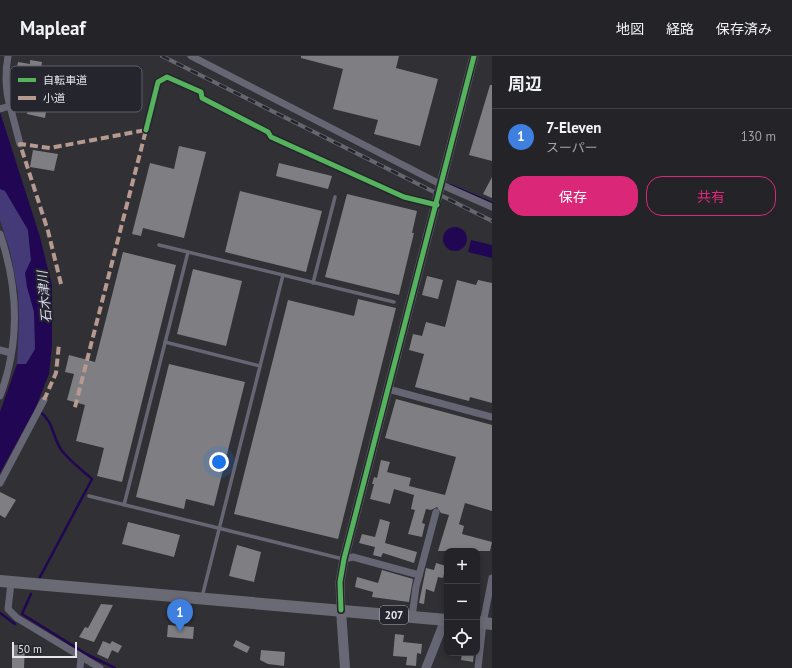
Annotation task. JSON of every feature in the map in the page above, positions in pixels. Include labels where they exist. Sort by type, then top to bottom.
[{"type":"highway","name":"207","points":[[5,582],[444,620]]},
{"type":"main road","points":[[341,610],[345,668]]},
{"type":"street","points":[[1,109],[10,106],[6,92],[6,69],[8,56]]},
{"type":"street","points":[[191,56],[442,185],[492,207]]},
{"type":"street","points":[[341,610],[340,582],[344,560],[437,205],[474,56]]},
{"type":"street","points":[[146,130],[158,82],[167,77],[201,92],[202,98],[268,132],[271,137],[404,198],[437,205]]},
{"type":"street","points":[[12,112],[20,144]]},
{"type":"street","points":[[0,234],[13,284],[16,321],[8,374],[0,396]]},
{"type":"street","points":[[0,350],[11,353]]},
{"type":"street","points":[[388,389],[492,417]]},
{"type":"street","points":[[0,483],[44,400]]},
{"type":"street","points":[[412,617],[419,575],[436,512]]},
{"type":"street","points":[[344,560],[353,558],[419,575]]},
{"type":"street","points":[[478,668],[492,578]]},
{"type":"street","points":[[5,582],[8,609],[17,618],[81,658],[100,668]]},
{"type":"street","points":[[426,668],[444,625]]},
{"type":"street","points":[[80,668],[81,658]]},
{"type":"lane","points":[[313,283],[335,197]]},
{"type":"lane","points":[[159,245],[394,302]]},
{"type":"lane","points":[[124,505],[188,252]]},
{"type":"lane","points":[[202,598],[283,275]]},
{"type":"lane","points":[[165,342],[260,366]]},
{"type":"lane","points":[[89,496],[344,560]]},
{"type":"shaded area","points":[[0,161],[28,230],[40,343],[5,403],[17,364],[19,323],[18,292],[10,251],[0,220]]},
{"type":"water","name":"石木津川","points":[[0,112],[40,237],[52,285],[52,346],[49,374],[35,409],[0,473],[0,412],[17,364],[26,364],[35,349],[34,312],[25,273],[31,260],[28,230],[5,191],[0,189]]},
{"type":"water","points":[[455,227],[463,231],[467,239],[463,247],[455,251],[447,247],[443,239],[447,231]]},
{"type":"water","points":[[471,240],[492,245],[492,258],[468,252]]},
{"type":"building","points":[[301,56],[399,56],[396,68],[438,79],[420,146],[374,134],[378,120],[333,109],[343,69],[301,58]]},
{"type":"building","points":[[30,60],[42,62],[41,66],[17,66],[18,62],[30,64]]},
{"type":"building","points":[[490,85],[492,85],[492,161],[469,155]]},
{"type":"building","points":[[27,112],[46,112],[45,118],[27,114]]},
{"type":"building","points":[[179,146],[206,152],[184,238],[143,228],[141,236],[132,234],[150,163],[174,169]]},
{"type":"building","points":[[33,150],[58,154],[54,171],[30,167]]},
{"type":"building","points":[[279,163],[332,176],[328,189],[276,176]]},
{"type":"building","points":[[492,177],[492,198],[483,194]]},
{"type":"building","points":[[240,191],[322,211],[306,272],[225,252]]},
{"type":"building","points":[[347,194],[417,211],[412,233],[414,233],[399,295],[325,277]]},
{"type":"building","points":[[123,252],[176,265],[122,482],[97,476],[104,448],[76,441],[85,405],[67,400],[74,374],[65,372],[69,355],[95,362]]},
{"type":"building","points":[[193,269],[242,281],[226,346],[177,334]]},
{"type":"building","points":[[427,276],[443,280],[438,299],[422,295]]},
{"type":"building","points":[[457,280],[476,285],[478,280],[492,283],[492,403],[470,397],[469,401],[415,387],[424,354],[409,350],[413,334],[422,336],[426,322],[445,327]]},
{"type":"building","points":[[358,299],[396,308],[338,539],[234,514],[288,300],[354,316]]},
{"type":"building","points":[[169,364],[245,382],[214,506],[186,499],[184,509],[136,497]]},
{"type":"building","points":[[396,399],[492,425],[492,511],[465,503],[459,524],[464,526],[462,534],[492,542],[490,551],[480,551],[480,548],[444,548],[444,551],[438,551],[449,515],[441,513],[437,507],[431,510],[426,509],[422,523],[425,524],[422,537],[408,534],[415,510],[411,509],[414,495],[394,489],[390,504],[370,499],[374,484],[372,484],[374,477],[377,478],[381,460],[390,462],[387,472],[411,478],[409,486],[445,495],[456,457],[385,438]]},
{"type":"building","points":[[0,492],[16,500],[5,518],[0,515]]},
{"type":"building","points":[[380,519],[390,522],[385,543],[417,552],[414,563],[383,553],[381,557],[373,555],[375,547],[359,543],[362,534],[375,537]]},
{"type":"building","points":[[128,522],[180,535],[174,557],[122,544]]},
{"type":"building","points":[[237,545],[261,552],[254,582],[229,576]]},
{"type":"building","points":[[436,563],[444,565],[443,578],[438,577],[434,592],[426,589],[424,604],[419,603],[426,568],[434,570]]},
{"type":"building","points":[[382,570],[413,579],[409,602],[372,597],[373,592],[355,587],[357,577],[378,583]]},
{"type":"building","points":[[101,604],[113,605],[94,642],[79,637],[85,627],[88,628]]},
{"type":"building","points":[[168,625],[194,627],[193,639],[167,637]]},
{"type":"building","points":[[395,634],[404,635],[403,642],[422,644],[421,654],[417,653],[416,666],[406,665],[407,657],[393,656]]},
{"type":"building","points":[[236,640],[250,647],[247,653],[233,646]]},
{"type":"building","points":[[103,641],[110,644],[112,641],[122,646],[118,653],[112,650],[108,659],[97,654]]},
{"type":"building","points":[[12,645],[25,645],[24,668],[12,668]]},
{"type":"building","points":[[261,650],[285,652],[284,666],[268,664],[260,660]]},
{"type":"building","points":[[462,656],[474,656],[473,662],[461,660]]},
{"type":"waterway","points":[[450,185],[492,203]]},
{"type":"waterway","points":[[39,411],[48,420],[62,451],[72,462],[92,479],[39,579]]},
{"type":"waterway","points":[[31,594],[22,614],[88,655],[115,668]]},
{"type":"waterway","points":[[0,613],[15,624]]},
{"type":"railway","points":[[162,56],[492,221]]},
{"type":"marked path","points":[[61,284],[48,231],[20,144],[50,148],[146,130],[74,411]]},
{"type":"marked path","points":[[44,400],[56,373],[59,344]]},
{"type":"cycle path","points":[[341,610],[340,582],[344,559],[474,56]]},
{"type":"cycle path","points":[[146,130],[158,82],[167,77],[201,92],[202,98],[268,132],[271,137],[404,197],[437,205]]},
{"type":"place","name":"7-Eleven","points":[[180,632]]}]
